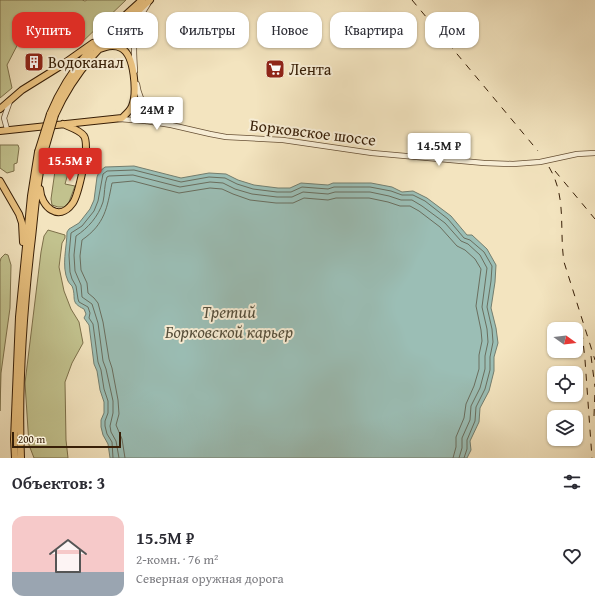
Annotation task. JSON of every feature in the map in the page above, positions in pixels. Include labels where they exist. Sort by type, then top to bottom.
[{"type":"main road","points":[[129,12],[142,0]]},
{"type":"main road","points":[[52,115],[74,79],[97,50],[151,0]]},
{"type":"main road","points":[[0,109],[22,90],[59,67],[93,43]]},
{"type":"main road","points":[[15,458],[14,439],[17,338],[31,196],[41,152],[59,93],[74,69],[93,46]]},
{"type":"main road","points":[[0,131],[7,129],[122,118],[132,107],[134,93],[131,58],[121,48],[111,46],[97,50]]},
{"type":"main road","points":[[40,170],[41,194],[45,205],[56,211],[62,211],[68,208],[73,203],[76,196],[87,147],[84,136],[63,124]]},
{"type":"main road","points":[[21,458],[21,347],[41,152]]},
{"type":"main road","points":[[0,181],[19,214],[22,223],[24,255]]},
{"type":"street","points":[[151,0],[142,13],[135,33],[134,55],[137,86],[143,105],[157,117],[171,125]]},
{"type":"street","points":[[134,93],[138,110],[146,121]]},
{"type":"street","points":[[7,129],[4,118],[10,101]]},
{"type":"street","points":[[117,119],[146,121],[171,125]]},
{"type":"street","name":"Борковское шоссе","points":[[171,125],[226,137],[283,140],[372,153],[484,163],[513,164],[534,162],[577,154],[595,153]]},
{"type":"green space","points":[[0,0],[126,0],[113,12],[93,12],[93,32],[85,39],[85,12],[12,12],[12,48],[16,48],[7,65],[12,88],[0,98]]},
{"type":"green space","points":[[0,145],[18,145],[17,163],[14,164],[14,171],[7,173],[0,168]]},
{"type":"green space","points":[[82,156],[80,163],[71,163],[65,184],[75,186],[69,202],[64,207],[52,205],[51,199],[57,157]]},
{"type":"green space","points":[[48,230],[65,235],[62,243],[59,267],[64,291],[71,309],[79,322],[83,343],[72,363],[65,382],[66,440],[68,458],[34,458],[29,445],[25,383],[41,252],[44,236]]},
{"type":"green space","points":[[5,254],[8,255],[11,265],[10,308],[1,373],[0,411],[0,262],[1,258]]},
{"type":"water","name":"Третий Борковской карьер","points":[[134,166],[181,178],[209,173],[226,174],[254,185],[278,188],[290,188],[301,183],[328,185],[333,183],[371,183],[392,187],[402,192],[413,191],[427,198],[451,216],[467,235],[472,235],[487,249],[496,265],[491,308],[498,343],[494,357],[494,371],[489,391],[480,408],[479,422],[470,441],[471,450],[467,458],[110,458],[108,444],[101,427],[101,420],[104,413],[104,402],[94,364],[89,325],[84,318],[86,314],[84,309],[76,304],[72,286],[68,282],[65,269],[65,256],[67,232],[79,223],[90,209],[94,200],[99,172],[105,167]]},
{"type":"railway","points":[[412,0],[538,151]]},
{"type":"railway","points":[[549,167],[555,178],[560,202],[564,262],[595,360]]},
{"type":"railway","points":[[555,171],[595,219]]},
{"type":"railway","points":[[583,341],[592,458]]},
{"type":"railway","points":[[591,356],[595,387]]},
{"type":"railway","points":[[594,416],[595,390]]},
{"type":"place","name":"Водоканал","points":[[34,62]]},
{"type":"place","name":"Лента","points":[[275,69]]}]
